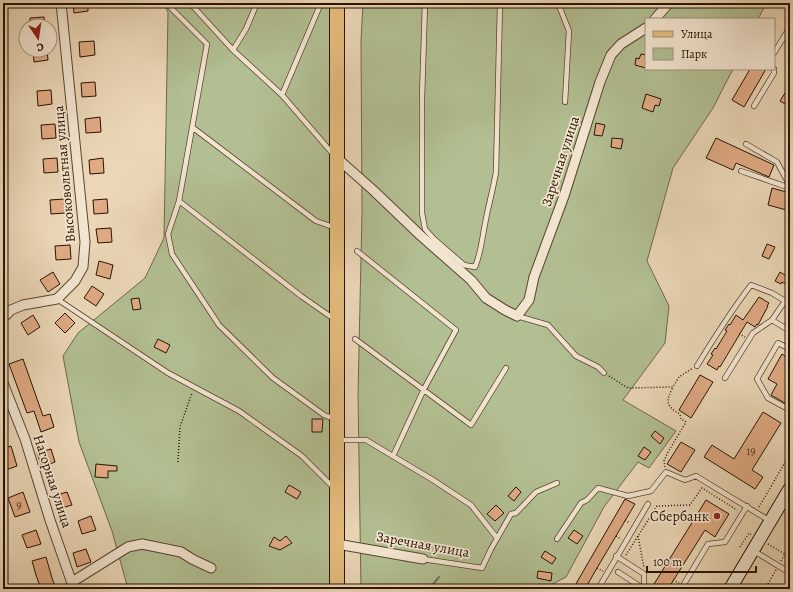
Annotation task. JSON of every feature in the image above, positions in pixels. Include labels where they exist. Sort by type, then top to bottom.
[{"type":"main road","points":[[337,3],[337,589]]},
{"type":"main road","points":[[730,589],[790,488]]},
{"type":"street","name":"Высоковольтная улица","points":[[57,299],[75,281],[82,267],[85,242],[61,3]]},
{"type":"street","points":[[656,18],[669,3]]},
{"type":"street","name":"Заречная улица","points":[[517,316],[529,300],[534,277],[564,196],[610,55],[621,44],[645,29]]},
{"type":"street","points":[[337,158],[471,280],[486,298],[517,316]]},
{"type":"street","points":[[3,318],[11,310],[23,305],[57,299]]},
{"type":"street","name":"Нагорная улица","points":[[4,388],[25,440],[50,520],[73,586]]},
{"type":"street","points":[[73,586],[128,547],[142,544],[181,552],[211,568]]},
{"type":"street","name":"Заречная улица","points":[[337,544],[423,559]]},
{"type":"lane","points":[[166,3],[207,44],[179,201],[168,234],[172,254],[219,325],[273,378],[324,415],[336,419]]},
{"type":"lane","points":[[233,50],[246,29],[257,3]]},
{"type":"lane","points":[[282,95],[321,3]]},
{"type":"lane","points":[[425,3],[422,98],[422,213],[424,229],[464,265],[474,267],[480,255],[496,172],[500,3]]},
{"type":"lane","points":[[558,3],[569,31],[565,102]]},
{"type":"lane","points":[[193,4],[233,50],[282,95],[337,158]]},
{"type":"lane","points":[[775,51],[790,26]]},
{"type":"lane","points":[[754,106],[774,73],[774,70]]},
{"type":"lane","points":[[192,127],[316,221],[337,229]]},
{"type":"lane","points":[[746,144],[777,162],[790,187]]},
{"type":"lane","points":[[741,171],[790,187]]},
{"type":"lane","points":[[179,201],[301,296],[337,321]]},
{"type":"lane","points":[[357,251],[456,330],[424,390],[393,456]]},
{"type":"lane","points":[[697,366],[714,337],[751,285],[772,293],[785,301],[772,320],[753,333],[726,378]]},
{"type":"lane","points":[[57,299],[168,373],[239,411],[302,456],[337,490]]},
{"type":"lane","points":[[517,316],[548,325],[576,356],[598,367],[604,372]]},
{"type":"lane","points":[[772,320],[790,331]]},
{"type":"lane","points":[[355,340],[470,425],[506,368]]},
{"type":"lane","points":[[790,349],[778,343],[757,379],[768,398],[790,410]]},
{"type":"lane","points":[[337,440],[366,440],[433,480],[471,505],[497,538]]},
{"type":"lane","points":[[557,539],[581,503],[587,500],[598,488],[628,496],[652,491],[666,472],[684,480],[696,476],[770,521]]},
{"type":"lane","name":"Заречная улица","points":[[423,559],[482,568],[511,514],[516,513],[536,492],[557,483]]},
{"type":"lane","points":[[597,589],[648,504]]},
{"type":"lane","points":[[681,589],[708,544],[725,542],[747,506]]},
{"type":"lane","points":[[752,550],[790,574]]},
{"type":"lane","points":[[616,556],[644,574],[644,589]]},
{"type":"lane","points":[[618,572],[644,589]]},
{"type":"path","points":[[666,472],[664,461],[686,422],[681,419],[680,414],[668,405],[667,400],[679,377],[688,370],[697,366]]},
{"type":"path","points":[[604,372],[628,388],[673,387]]},
{"type":"path","points":[[178,462],[180,427],[194,388]]},
{"type":"path","points":[[756,512],[790,454]]},
{"type":"path","points":[[623,561],[656,506],[690,505],[702,488],[742,513]]},
{"type":"path","points":[[638,536],[645,572],[644,574]]},
{"type":"path","points":[[588,584],[597,589]]},
{"type":"green space","points":[[163,3],[332,3],[330,277],[332,589],[128,589],[112,531],[79,442],[63,356],[78,333],[145,278],[164,238],[168,12]]},
{"type":"green space","points":[[363,3],[768,3],[759,18],[645,18],[645,70],[732,70],[713,108],[673,168],[647,261],[669,306],[665,343],[623,400],[676,431],[649,468],[638,462],[604,507],[566,577],[543,589],[361,589],[358,395],[362,212],[361,41]]},
{"type":"building","points":[[73,3],[88,3],[88,11],[74,13]]},
{"type":"building","points":[[94,41],[95,55],[80,57],[79,42]]},
{"type":"building","points":[[641,54],[645,55],[645,68],[635,65],[636,58],[639,59]]},
{"type":"building","points":[[34,58],[48,58],[48,60],[34,62]]},
{"type":"building","points":[[749,70],[765,70],[744,107],[732,100]]},
{"type":"building","points":[[95,82],[96,96],[82,97],[81,83]]},
{"type":"building","points":[[790,85],[790,107],[780,101]]},
{"type":"building","points":[[51,90],[52,104],[38,106],[37,91]]},
{"type":"building","points":[[646,94],[661,99],[659,106],[655,105],[653,112],[642,108]]},
{"type":"building","points":[[100,117],[101,132],[86,133],[85,119]]},
{"type":"building","points":[[596,123],[605,125],[602,136],[594,135]]},
{"type":"building","points":[[55,124],[56,138],[42,139],[41,125]]},
{"type":"building","points":[[612,138],[623,139],[621,149],[611,147]]},
{"type":"building","points":[[716,138],[774,165],[769,177],[736,163],[733,170],[706,158]]},
{"type":"building","points":[[57,158],[58,172],[44,173],[43,159]]},
{"type":"building","points":[[103,158],[104,173],[90,174],[89,160]]},
{"type":"building","points":[[772,188],[790,193],[790,211],[768,205]]},
{"type":"building","points":[[64,199],[65,213],[51,214],[50,200]]},
{"type":"building","points":[[107,199],[108,213],[94,214],[93,200]]},
{"type":"building","points":[[111,228],[112,242],[98,243],[96,229]]},
{"type":"building","points":[[767,244],[775,247],[769,259],[762,256]]},
{"type":"building","points":[[70,245],[71,259],[56,260],[55,246]]},
{"type":"building","points":[[99,261],[113,265],[110,279],[96,275]]},
{"type":"building","points":[[53,272],[60,284],[48,292],[40,280]]},
{"type":"building","points":[[780,272],[790,278],[790,287],[782,282],[781,284],[775,281]]},
{"type":"building","points":[[92,286],[104,294],[96,306],[84,298]]},
{"type":"building","points":[[759,297],[769,303],[758,325],[757,324],[755,327],[747,322],[717,370],[707,364],[713,355],[711,354],[715,348],[716,349],[727,331],[725,330],[729,324],[730,325],[736,315],[743,320]]},
{"type":"building","points":[[139,298],[141,309],[133,310],[131,299]]},
{"type":"building","points":[[65,313],[75,323],[65,333],[55,323]]},
{"type":"building","points":[[33,315],[40,327],[28,335],[21,323]]},
{"type":"building","points":[[158,339],[170,345],[166,353],[154,347]]},
{"type":"building","points":[[782,354],[790,359],[790,406],[771,395],[777,384],[768,379]]},
{"type":"building","points":[[23,359],[43,416],[50,414],[54,427],[41,432],[34,411],[27,413],[9,364]]},
{"type":"building","points":[[700,375],[713,382],[691,418],[679,410]]},
{"type":"building","points":[[763,412],[781,423],[752,470],[763,477],[755,489],[704,457],[712,445],[734,459]]},
{"type":"building","points":[[312,419],[323,419],[322,432],[312,432]]},
{"type":"building","points":[[655,431],[664,438],[660,444],[651,436]]},
{"type":"building","points":[[681,442],[695,450],[681,472],[667,464]]},
{"type":"building","points":[[11,446],[17,466],[3,471],[3,449]]},
{"type":"building","points":[[644,447],[651,452],[645,460],[638,456]]},
{"type":"building","points":[[51,449],[55,462],[42,467],[37,453]]},
{"type":"building","points":[[96,464],[117,466],[117,471],[108,471],[108,478],[95,477]]},
{"type":"building","points":[[289,485],[301,492],[297,499],[285,492]]},
{"type":"building","points":[[516,487],[521,492],[514,501],[508,496]]},
{"type":"building","points":[[23,492],[30,512],[15,517],[8,498]]},
{"type":"building","points":[[67,492],[72,505],[58,509],[54,496]]},
{"type":"building","points":[[625,499],[635,504],[585,589],[573,589]]},
{"type":"building","points":[[706,500],[729,514],[715,537],[705,530],[668,589],[651,589]]},
{"type":"building","points":[[496,505],[504,513],[495,521],[487,514]]},
{"type":"building","points":[[91,516],[96,530],[82,534],[78,521]]},
{"type":"building","points":[[36,530],[41,544],[27,548],[22,535]]},
{"type":"building","points":[[574,530],[583,536],[577,544],[568,538]]},
{"type":"building","points":[[286,536],[292,543],[280,550],[269,546],[274,537],[280,541]]},
{"type":"building","points":[[86,549],[91,562],[77,567],[73,553]]},
{"type":"building","points":[[545,551],[556,558],[552,564],[541,557]]},
{"type":"building","points":[[46,557],[56,589],[41,589],[36,575],[32,561]]},
{"type":"building","points":[[538,571],[552,573],[551,581],[537,578]]},
{"type":"waterway","points":[[429,589],[439,577]]},
{"type":"place","name":"Сбербанк","points":[[717,516]]}]
